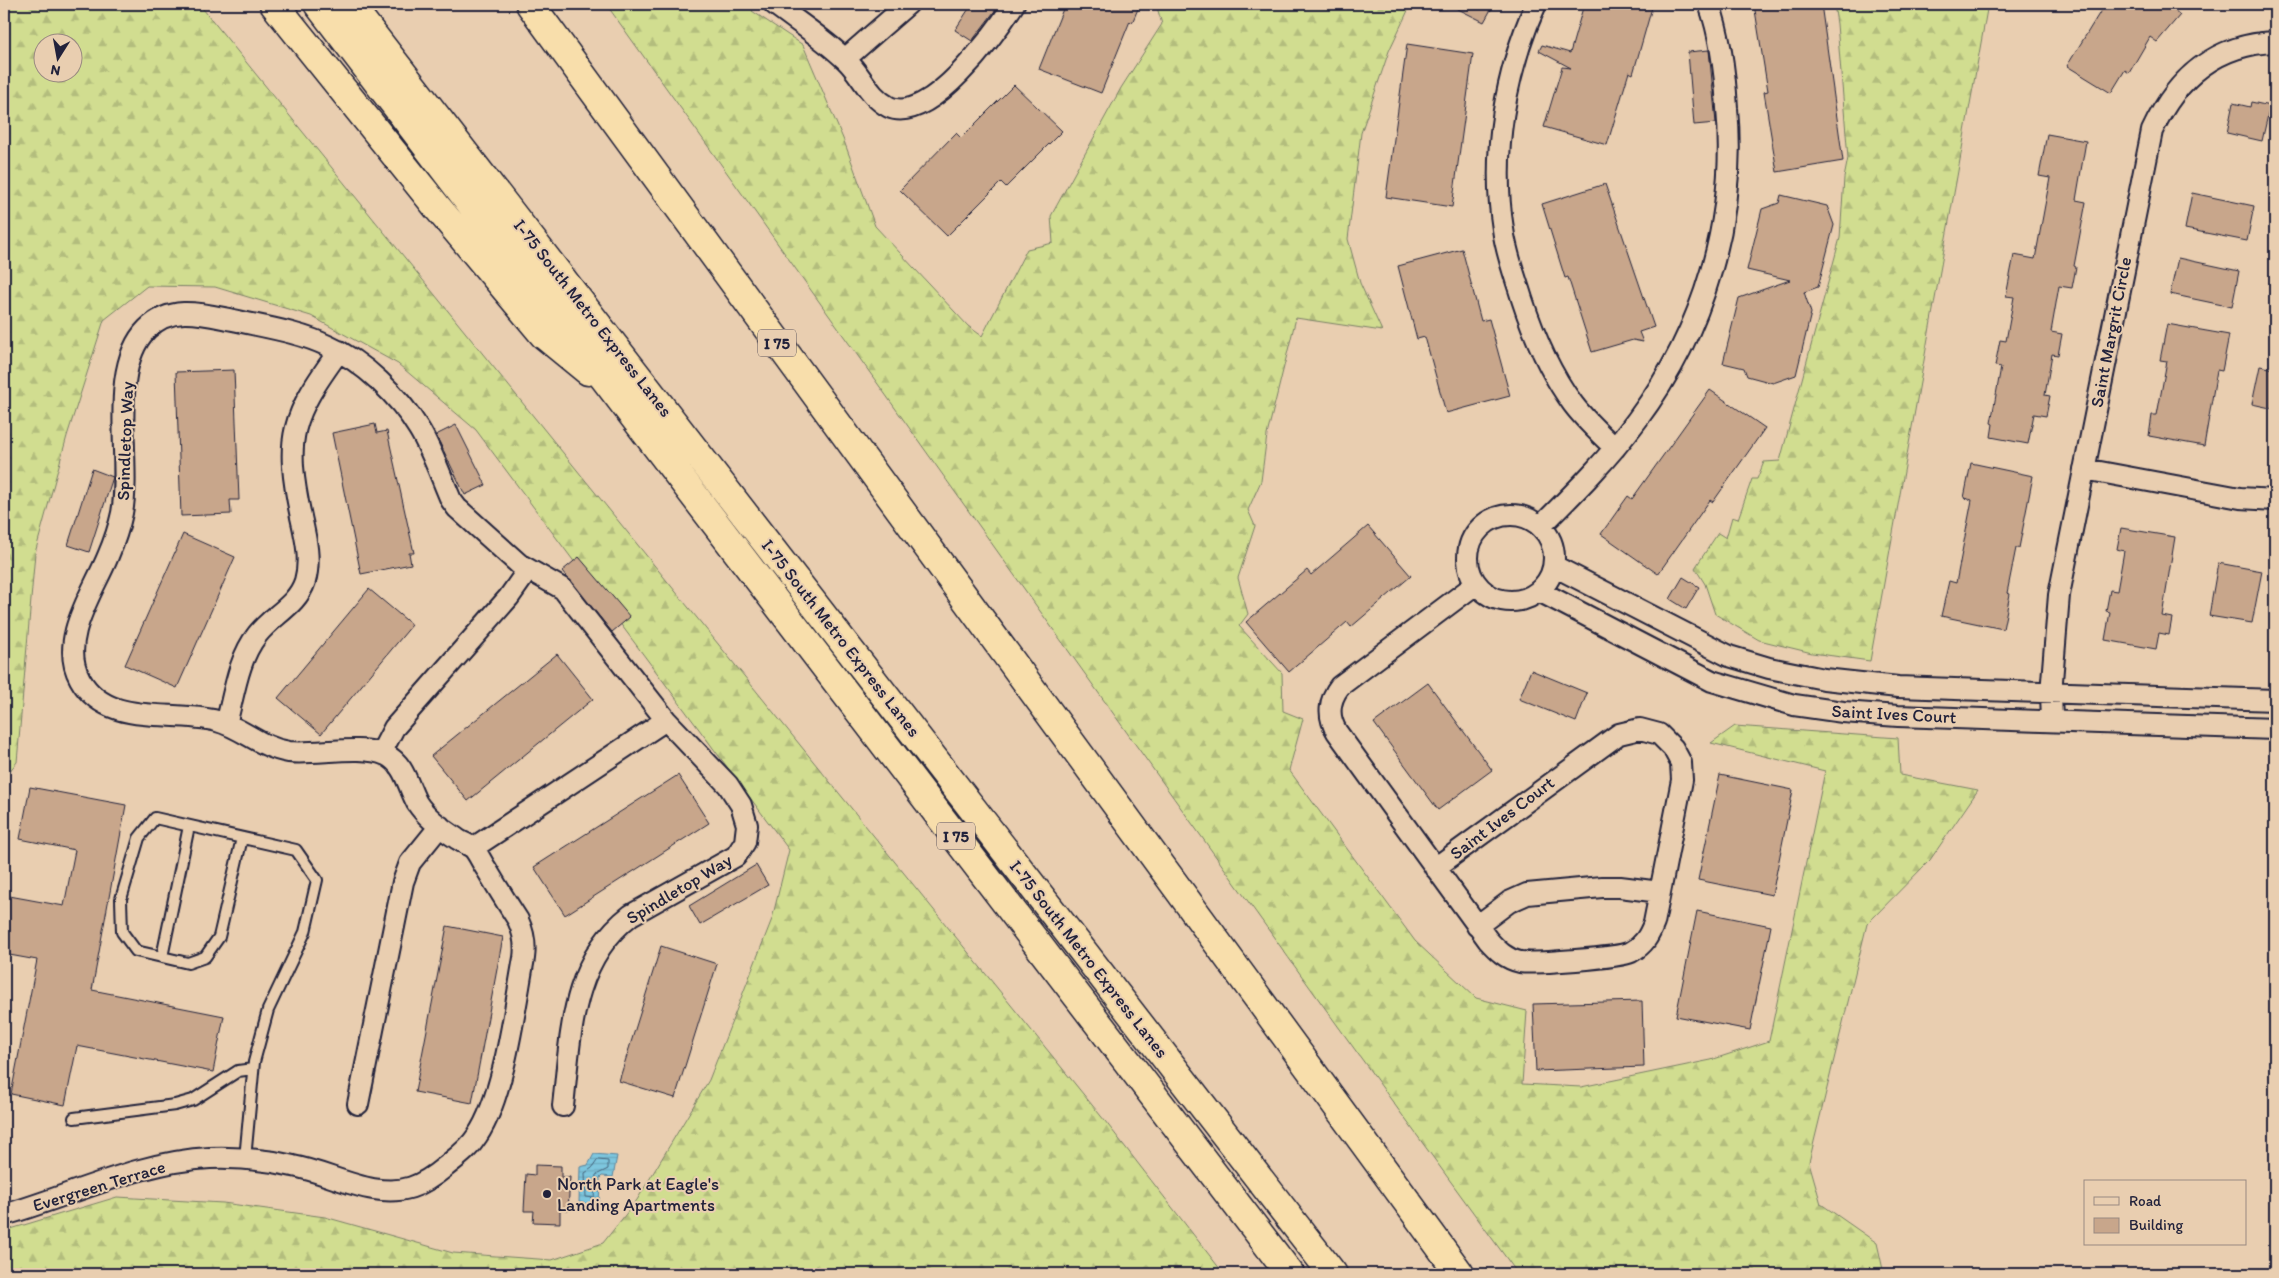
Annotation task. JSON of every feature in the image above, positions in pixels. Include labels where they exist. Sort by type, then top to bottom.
[{"type":"highway","points":[[274,4],[437,208],[544,336],[622,399]]},
{"type":"highway","name":"I 75","points":[[318,4],[1290,1274]]},
{"type":"highway","name":"I-75 South Metro Express Lanes","points":[[349,4],[1333,1274]]},
{"type":"highway","name":"I 75","points":[[530,4],[1460,1274]]},
{"type":"street","points":[[774,4],[845,59],[880,102],[898,109],[914,108],[929,99],[970,61],[994,33],[1014,4]]},
{"type":"street","points":[[845,59],[908,4]]},
{"type":"street","points":[[1536,4],[1515,56],[1506,97],[1500,170],[1503,232],[1532,326],[1558,381],[1590,424],[1615,448]]},
{"type":"street","points":[[1541,526],[1615,448],[1659,387],[1687,334],[1710,279],[1724,220],[1729,175],[1729,127],[1720,46],[1709,4]]},
{"type":"street","name":"Saint Margrit Circle","points":[[2052,721],[2051,693],[2058,595],[2147,149],[2161,113],[2178,88],[2196,71],[2215,58],[2245,46],[2275,42]]},
{"type":"street","name":"Spindletop Way","points":[[381,753],[345,751],[303,753],[280,750],[256,741],[226,724],[178,715],[130,712],[107,706],[84,686],[74,664],[74,643],[79,624],[108,556],[122,513],[126,474],[123,407],[130,363],[135,347],[146,330],[163,317],[186,312],[259,326],[317,341],[339,352],[382,386],[419,429],[457,508],[528,570],[563,589],[666,720],[736,796],[745,814],[747,825],[745,842],[736,856],[631,915],[611,932],[589,964],[578,999],[563,1106]]},
{"type":"street","points":[[226,724],[237,682],[249,648],[263,628],[289,606],[299,594],[304,582],[308,551],[293,478],[294,436],[301,408],[339,352]]},
{"type":"street","points":[[2084,469],[2240,498],[2275,500]]},
{"type":"street","points":[[1510,514],[1528,518],[1541,526],[1552,544],[1554,566],[1548,580],[1539,591],[1524,600],[1507,601],[1490,596],[1476,584],[1469,569],[1467,554],[1472,538],[1481,526],[1494,517],[1510,514]]},
{"type":"street","name":"Saint Ives Court","points":[[1554,566],[1729,656],[1748,662],[1824,678],[1880,686],[2274,700]]},
{"type":"street","points":[[528,570],[509,597],[394,728],[381,753],[387,755],[400,767],[421,808],[440,826],[472,848],[666,720]]},
{"type":"street","name":"Saint Ives Court","points":[[1435,868],[1619,734],[1640,729],[1659,734],[1678,755],[1682,772],[1654,923],[1648,937],[1636,949],[1623,954],[1521,962],[1501,953],[1478,926],[1435,868],[1337,732],[1331,720],[1330,706],[1340,686],[1476,584]]},
{"type":"street","name":"Saint Ives Court","points":[[1539,591],[1712,681],[1744,692],[1820,709],[1898,716],[2274,728]]},
{"type":"street","points":[[1648,649],[1665,624]]},
{"type":"street","points":[[1820,709],[1824,678]]},
{"type":"street","points":[[2274,700],[2274,728]]},
{"type":"street","points":[[358,1104],[403,882],[416,855],[440,826]]},
{"type":"street","name":"Evergreen Terrace","points":[[4,1215],[164,1163],[210,1158],[244,1159],[293,1166],[370,1188],[404,1191],[426,1182],[464,1152],[478,1136],[492,1109],[502,1069],[526,946],[524,932],[518,920],[472,848]]},
{"type":"street","points":[[1478,926],[1509,902],[1527,894],[1602,887],[1620,887],[1660,892]]},
{"type":"lane","points":[[242,838],[218,937],[205,957],[188,963],[136,951],[122,932],[121,899],[139,838],[155,818],[296,850],[317,880],[305,932],[268,1010],[253,1069],[244,1159]]},
{"type":"lane","points":[[162,957],[189,826]]},
{"type":"lane","points":[[74,1118],[175,1105],[193,1100],[238,1070],[253,1069]]},
{"type":"green space","points":[[4,4],[199,4],[1105,1121],[1224,1274],[4,1274],[4,1231],[117,1197],[223,1203],[325,1217],[453,1253],[552,1260],[603,1243],[637,1200],[709,1080],[772,919],[789,850],[476,430],[398,364],[311,316],[215,287],[147,286],[104,320],[67,436],[35,553],[17,762],[4,778]]},
{"type":"green space","points":[[606,4],[757,4],[752,11],[803,45],[844,141],[875,226],[968,326],[982,336],[1027,249],[1053,243],[1051,216],[1121,88],[1162,24],[1156,4],[1411,4],[1389,51],[1361,133],[1348,239],[1360,283],[1382,331],[1296,318],[1267,435],[1261,481],[1248,510],[1255,526],[1238,578],[1248,614],[1239,626],[1282,673],[1283,711],[1303,719],[1289,770],[1415,941],[1476,998],[1527,1011],[1522,1084],[1581,1087],[1711,1060],[1769,1041],[1825,771],[1711,743],[1735,726],[1898,738],[1900,775],[1978,790],[1930,860],[1867,924],[1809,1162],[1821,1204],[1877,1243],[1884,1274],[1518,1274],[1174,799]]},
{"type":"green space","points":[[1834,4],[1988,4],[1870,661],[1812,653],[1759,640],[1715,614],[1705,584],[1695,568],[1718,533],[1726,538],[1732,517],[1738,519],[1752,479],[1757,479],[1764,462],[1780,461],[1840,238],[1844,178],[1848,158]]},
{"type":"water","points":[[594,1154],[617,1156],[613,1177],[602,1176],[600,1178],[599,1207],[579,1202],[580,1167],[588,1165]]},
{"type":"building","points":[[972,4],[1000,4],[972,41],[955,30]]},
{"type":"building","points":[[1065,4],[1140,4],[1132,23],[1130,21],[1101,93],[1039,69]]},
{"type":"building","points":[[1448,4],[1494,4],[1484,22]]},
{"type":"building","points":[[1584,4],[1653,4],[1633,74],[1629,72],[1607,145],[1544,127],[1562,67],[1571,68],[1539,51],[1542,45],[1570,53]]},
{"type":"building","points":[[1754,4],[1821,4],[1843,161],[1777,172],[1764,92],[1768,91]]},
{"type":"building","points":[[2105,4],[2167,4],[2180,15],[2157,42],[2150,37],[2129,73],[2125,70],[2111,93],[2067,66]]},
{"type":"building","points":[[1407,44],[1473,54],[1452,207],[1386,197]]},
{"type":"building","points":[[1709,50],[1716,123],[1694,125],[1688,52]]},
{"type":"building","points":[[1014,85],[1062,131],[1006,187],[1001,182],[947,236],[900,190],[956,133],[961,138]]},
{"type":"building","points":[[2251,102],[2270,106],[2262,141],[2227,133],[2233,103],[2250,107]]},
{"type":"building","points":[[2047,134],[2086,141],[2076,200],[2086,202],[2074,266],[2076,267],[2072,288],[2059,286],[2051,332],[2062,334],[2058,355],[2052,354],[2045,395],[2050,396],[2046,416],[2034,414],[2028,444],[1991,437],[1993,424],[1991,423],[2001,367],[1995,366],[2000,340],[2006,341],[2014,297],[2006,296],[2014,255],[2035,259],[2050,178],[2039,176]]},
{"type":"building","points":[[1605,184],[1654,327],[1639,332],[1643,342],[1633,340],[1592,352],[1568,277],[1565,278],[1542,204]]},
{"type":"building","points":[[2192,193],[2254,206],[2247,241],[2185,229]]},
{"type":"building","points":[[1781,195],[1827,206],[1834,225],[1818,287],[1804,292],[1811,313],[1796,375],[1773,383],[1747,376],[1744,368],[1723,363],[1739,298],[1790,280],[1747,270],[1762,209],[1779,203]]},
{"type":"building","points":[[1462,249],[1481,321],[1489,319],[1510,396],[1446,413],[1425,337],[1417,339],[1398,266]]},
{"type":"building","points":[[2178,258],[2239,271],[2232,307],[2170,294]]},
{"type":"building","points":[[2167,324],[2229,335],[2222,371],[2217,370],[2204,446],[2149,436],[2152,415],[2157,415],[2167,361],[2160,360]]},
{"type":"building","points":[[2260,366],[2275,369],[2275,409],[2252,404]]},
{"type":"building","points":[[234,370],[239,500],[230,500],[231,514],[181,516],[176,372]]},
{"type":"building","points":[[1710,390],[1765,428],[1713,502],[1710,500],[1658,574],[1601,534],[1628,496],[1632,499]]},
{"type":"building","points":[[375,424],[377,433],[387,431],[414,553],[409,553],[411,564],[361,574],[332,433]]},
{"type":"building","points":[[456,425],[486,485],[465,495],[436,435]]},
{"type":"building","points":[[1971,463],[2033,476],[2019,548],[2016,548],[2007,593],[2010,594],[2003,629],[1941,616],[1949,581],[1956,583],[1972,500],[1964,498]]},
{"type":"building","points":[[92,469],[113,477],[89,552],[68,545]]},
{"type":"building","points":[[1368,526],[1411,576],[1351,627],[1347,622],[1289,672],[1246,622],[1307,570],[1311,575]]},
{"type":"building","points":[[2121,528],[2175,537],[2162,616],[2172,618],[2169,635],[2159,633],[2156,649],[2105,640],[2110,612],[2106,611],[2110,590],[2117,591],[2124,551],[2117,549]]},
{"type":"building","points":[[183,534],[235,557],[177,688],[125,665]]},
{"type":"building","points":[[579,557],[630,617],[612,632],[562,571]]},
{"type":"building","points":[[2218,563],[2262,571],[2252,623],[2209,616]]},
{"type":"building","points":[[1683,577],[1699,587],[1686,609],[1670,599]]},
{"type":"building","points":[[369,589],[412,625],[321,734],[278,698]]},
{"type":"building","points":[[557,654],[593,699],[468,801],[431,756]]},
{"type":"building","points":[[1531,670],[1587,693],[1576,722],[1519,699]]},
{"type":"building","points":[[1428,683],[1492,770],[1438,810],[1374,723]]},
{"type":"building","points":[[678,775],[709,823],[565,915],[534,867]]},
{"type":"building","points":[[1720,775],[1793,790],[1772,895],[1698,880]]},
{"type":"building","points":[[30,787],[126,805],[92,990],[224,1016],[213,1072],[77,1046],[65,1105],[11,1094],[37,960],[4,954],[4,895],[64,906],[75,850],[20,839]]},
{"type":"building","points":[[756,865],[768,885],[700,925],[689,906]]},
{"type":"building","points":[[1697,911],[1771,926],[1750,1030],[1676,1016]]},
{"type":"building","points":[[447,926],[503,937],[472,1103],[415,1092]]},
{"type":"building","points":[[661,946],[717,964],[675,1098],[619,1081]]},
{"type":"building","points":[[1642,1001],[1644,1067],[1536,1071],[1533,1004]]},
{"type":"building","name":"North Park at Eagle's Landing Apartments","points":[[535,1165],[561,1166],[561,1177],[570,1177],[568,1211],[560,1210],[560,1223],[533,1222],[534,1211],[524,1211],[526,1174],[535,1175]]},
{"type":"place","name":"North Park at Eagle's Landing Apartments","points":[[547,1194]]}]
